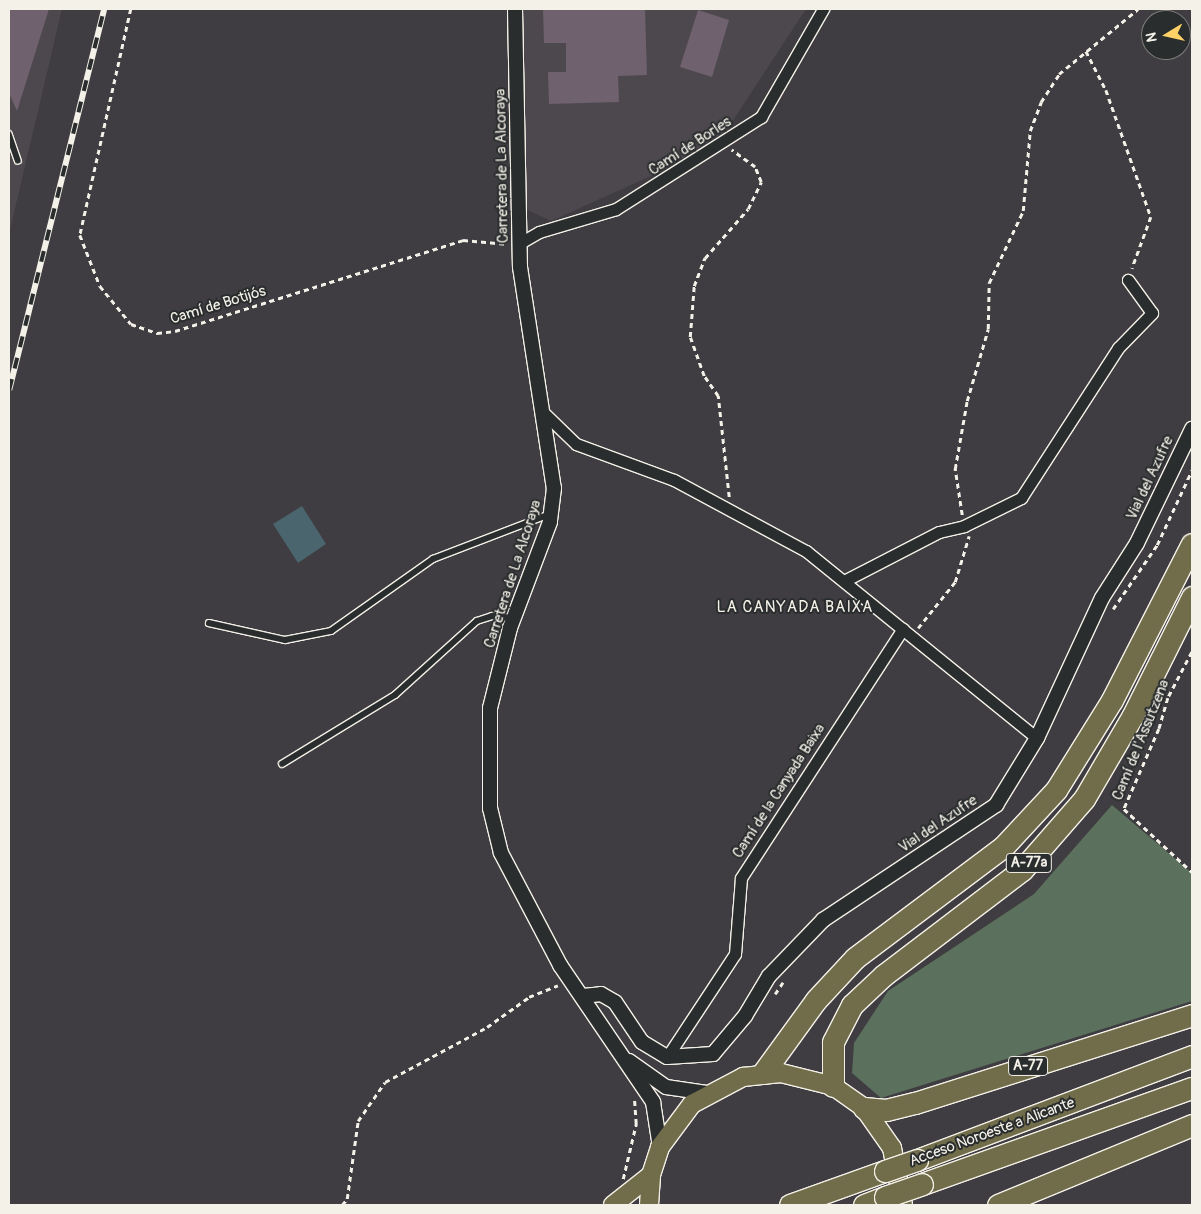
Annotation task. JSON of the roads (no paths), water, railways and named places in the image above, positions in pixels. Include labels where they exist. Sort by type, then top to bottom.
[{"type":"highway","name":"A-77a","points":[[763,1074],[816,1000],[855,958],[1003,848],[1056,790],[1112,700],[1192,544]]},
{"type":"highway","name":"A-77a","points":[[833,1086],[833,1042],[852,1005],[884,975],[1022,870],[1084,799],[1133,715],[1192,597]]},
{"type":"highway","name":"A-77","points":[[864,1108],[886,1110],[914,1103],[1192,1014]]},
{"type":"highway","name":"Acceso Noroeste a Alicante","points":[[790,1205],[917,1160],[1192,1056]]},
{"type":"highway","name":"Acceso Noroeste a Alicante","points":[[864,1205],[894,1201],[922,1184],[1192,1088]]},
{"type":"highway","points":[[998,1205],[1192,1125]]},
{"type":"main road","points":[[649,1205],[651,1176],[660,1147],[680,1117],[706,1093],[763,1074],[799,1075],[833,1086],[864,1108],[892,1148],[902,1179],[894,1201]]},
{"type":"main road","points":[[613,1205],[651,1176]]},
{"type":"street","name":"Carretera de La Alcoraya","points":[[515,9],[514,244],[553,462],[552,513],[513,618],[490,708],[490,808],[501,853],[571,980],[653,1102],[660,1147]]},
{"type":"street","name":"Camí de Borles","points":[[514,244],[539,232],[616,209],[722,144],[761,117],[822,9]]},
{"type":"street","points":[[844,581],[939,532],[964,526],[1021,498],[1118,348],[1152,313],[1128,280]]},
{"type":"street","points":[[545,414],[576,444],[674,480],[806,551],[1037,738]]},
{"type":"street","name":"Vial del Azufre","points":[[667,1057],[713,1054],[722,1046],[769,976],[823,920],[996,805],[1037,738],[1102,598],[1137,543],[1192,429]]},
{"type":"street","name":"Camí de la Canyada Baixa","points":[[667,1057],[736,954],[741,878],[907,633]]},
{"type":"street","points":[[582,996],[601,994],[615,1002],[642,1042],[667,1057]]},
{"type":"street","points":[[620,1055],[666,1087],[706,1093]]},
{"type":"lane","points":[[9,134],[18,160]]},
{"type":"lane","points":[[209,623],[285,640],[330,631],[433,559],[552,513]]},
{"type":"lane","points":[[282,764],[395,695],[477,621],[492,616],[513,618]]},
{"type":"water","points":[[302,506],[326,544],[298,563],[273,524]]},
{"type":"railway","points":[[9,390],[104,9]]},
{"type":"district","name":"LA CANYADA BAIXA","points":[[795,607]]}]
